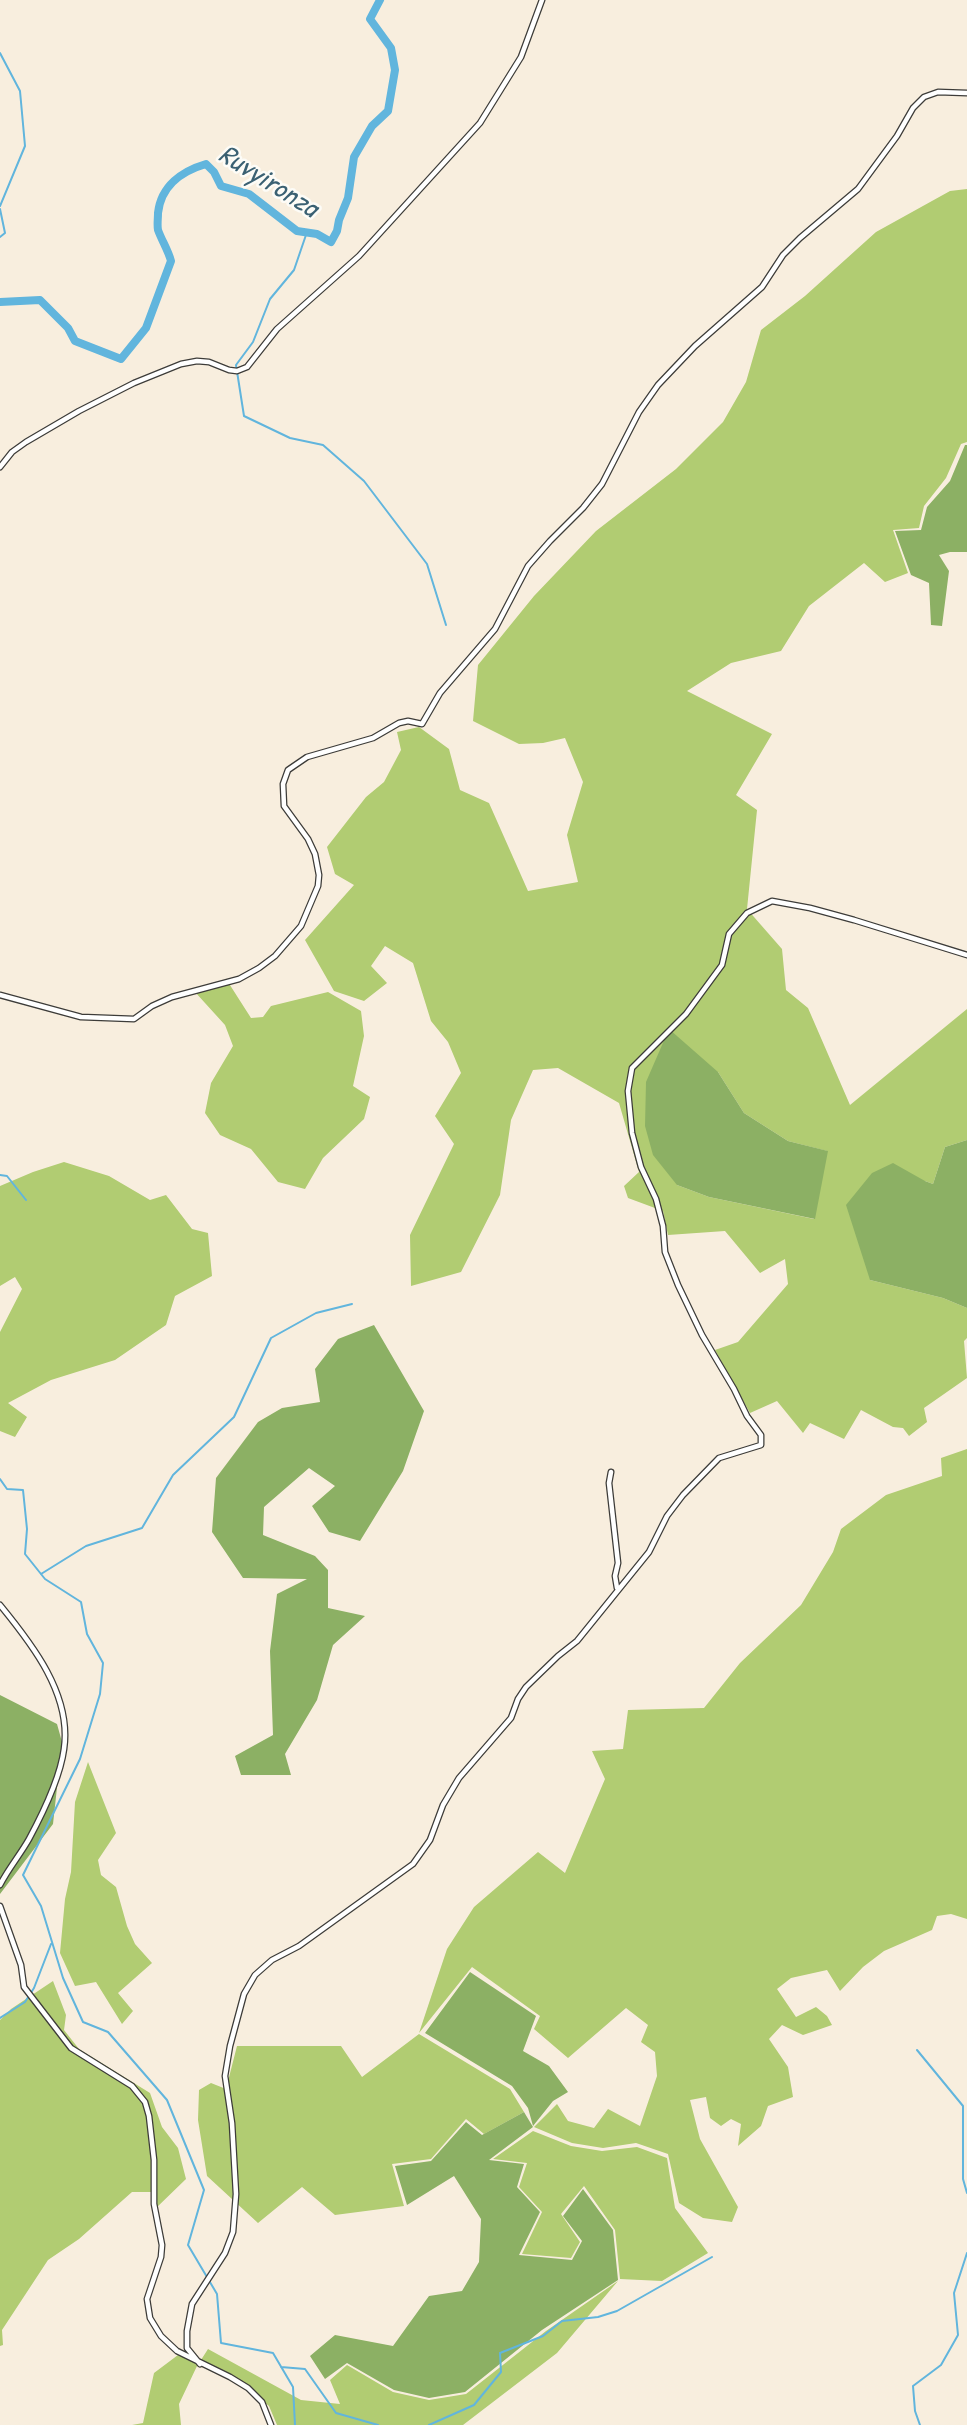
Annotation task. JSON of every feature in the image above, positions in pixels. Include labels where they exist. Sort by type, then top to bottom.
[{"type":"street","points":[[0,467],[12,452],[26,442],[134,383],[181,364],[197,361],[237,371],[247,367],[277,329],[359,256],[480,123],[521,57],[542,0]]},
{"type":"street","points":[[0,995],[81,1017],[134,1019],[152,1006],[172,997],[239,979],[275,956],[305,919],[318,886],[319,875],[315,854],[308,839],[284,806],[283,784],[288,770],[307,757],[373,738],[399,723],[408,721],[422,724],[440,693],[495,629],[528,566],[602,484],[639,412],[658,385],[716,326],[762,288],[783,255],[800,238],[858,188],[897,136],[913,108],[924,97],[938,92],[967,93]]},
{"type":"street","points":[[200,2364],[187,2348],[187,2332],[192,2304],[225,2253],[233,2232],[236,2194],[232,2123],[225,2076],[244,1994],[255,1975],[272,1960],[299,1946],[413,1864],[429,1840],[443,1805],[459,1778],[511,1718],[518,1699],[558,1656],[577,1641],[649,1552],[667,1516],[683,1495],[719,1458],[761,1445],[761,1435],[747,1416],[702,1335],[665,1252],[663,1226],[656,1199],[641,1167],[632,1133],[628,1091],[632,1068],[686,1014],[722,965],[729,934],[747,913],[772,901],[854,920],[967,956]]},
{"type":"street","points":[[611,1472],[609,1483],[618,1563],[615,1576],[617,1589]]},
{"type":"street","points":[[0,1605],[48,1674],[59,1699],[65,1740],[60,1765],[29,1838],[0,1885]]},
{"type":"street","points":[[0,1906],[21,1965],[24,1987],[71,2048],[132,2086],[145,2102],[154,2160],[154,2204],[162,2245],[161,2257],[148,2294],[150,2318],[162,2336],[177,2351],[248,2388],[262,2402],[271,2425]]},
{"type":"green space","points":[[967,189],[967,442],[961,444],[946,478],[924,506],[919,528],[893,530],[908,573],[885,582],[864,563],[809,606],[781,651],[731,663],[687,691],[772,734],[736,795],[757,810],[747,909],[782,949],[786,990],[808,1008],[850,1105],[967,1009],[967,1140],[945,1147],[933,1184],[925,1181],[870,1280],[943,1298],[967,1308],[967,1338],[964,1341],[967,1378],[924,1408],[927,1422],[909,1436],[903,1428],[893,1427],[861,1410],[844,1439],[810,1423],[803,1433],[777,1401],[750,1413],[715,1350],[738,1342],[788,1284],[785,1259],[760,1273],[725,1231],[668,1235],[663,1211],[628,1198],[624,1186],[639,1172],[619,1103],[558,1068],[533,1070],[511,1120],[500,1195],[461,1272],[411,1286],[410,1235],[454,1144],[435,1116],[461,1073],[448,1042],[431,1021],[413,963],[385,946],[371,966],[387,983],[364,1001],[334,991],[305,940],[354,885],[335,874],[327,847],[366,797],[384,782],[401,750],[397,732],[419,727],[449,749],[460,790],[489,803],[528,891],[578,882],[567,835],[583,782],[565,738],[543,743],[519,744],[473,721],[478,665],[534,596],[596,531],[676,469],[723,422],[746,382],[761,330],[805,296],[876,232],[950,191]],"holes":[[[718,1072],[744,1113],[788,1141],[827,1151],[814,1219],[709,1197],[677,1185]]]},
{"type":"green space","points":[[965,445],[967,552],[939,555],[949,571],[942,626],[931,625],[929,583],[911,575],[895,531],[921,530],[927,507],[950,481]]},
{"type":"green space","points":[[228,982],[251,1018],[263,1017],[271,1006],[328,992],[361,1011],[364,1036],[353,1086],[370,1097],[364,1119],[323,1158],[305,1189],[278,1182],[251,1149],[220,1135],[205,1113],[211,1083],[233,1046],[225,1025],[195,992]]},
{"type":"green space","points":[[669,1029],[718,1072],[744,1113],[788,1141],[828,1151],[815,1219],[709,1197],[677,1185],[653,1155],[645,1126],[646,1082]]},
{"type":"green space","points":[[967,1140],[967,1308],[943,1298],[870,1280],[846,1205],[872,1173],[893,1163],[933,1184],[945,1147]]},
{"type":"green space","points":[[64,1162],[109,1176],[150,1200],[166,1195],[192,1229],[208,1233],[212,1276],[175,1296],[166,1325],[115,1360],[51,1380],[8,1403],[27,1417],[15,1437],[0,1431],[0,1332],[22,1289],[15,1277],[0,1286],[0,1186]]},
{"type":"green space","points":[[374,1325],[424,1411],[403,1471],[360,1541],[329,1532],[312,1506],[335,1486],[309,1468],[264,1507],[263,1535],[315,1556],[328,1570],[328,1608],[365,1616],[333,1645],[317,1700],[285,1754],[291,1775],[241,1775],[235,1756],[273,1735],[270,1651],[277,1594],[307,1579],[243,1578],[212,1532],[216,1478],[258,1422],[282,1408],[320,1402],[315,1369],[338,1339]]},
{"type":"green space","points":[[967,1449],[967,1919],[951,1914],[937,1916],[932,1930],[884,1951],[863,1967],[840,1991],[827,1970],[791,1978],[777,1989],[796,2017],[816,2007],[827,2016],[832,2025],[803,2035],[782,2025],[769,2039],[788,2067],[793,2097],[768,2106],[761,2126],[738,2146],[741,2124],[731,2119],[721,2126],[710,2118],[706,2097],[690,2100],[700,2139],[738,2207],[732,2222],[703,2218],[679,2203],[668,2154],[636,2143],[603,2148],[572,2143],[534,2127],[557,2104],[568,2121],[594,2128],[608,2109],[640,2126],[657,2076],[655,2052],[641,2042],[648,2025],[626,2008],[568,2058],[534,2029],[540,2016],[472,1967],[419,2033],[447,1949],[474,1907],[538,1852],[565,1873],[605,1779],[592,1751],[623,1749],[628,1710],[704,1708],[740,1663],[801,1605],[833,1552],[841,1529],[886,1495],[942,1476],[941,1458]]},
{"type":"green space","points":[[0,1695],[57,1724],[62,1742],[53,1824],[0,1894]]},
{"type":"green space","points":[[88,1762],[116,1833],[98,1860],[101,1875],[116,1887],[135,1944],[152,1963],[118,1993],[133,2011],[122,2024],[96,1982],[75,1986],[60,1953],[65,1899],[71,1872],[75,1802]]},
{"type":"green space","points":[[470,1972],[536,2016],[523,2051],[549,2066],[568,2092],[553,2101],[533,2126],[528,2108],[512,2086],[425,2033]]},
{"type":"green space","points":[[53,1981],[66,2015],[64,2030],[79,2049],[150,2093],[162,2127],[178,2148],[186,2179],[154,2210],[151,2192],[132,2192],[79,2239],[48,2260],[2,2330],[3,2345],[0,2346],[0,2020],[11,2009]]},
{"type":"green space","points":[[419,2034],[510,2089],[524,2112],[484,2134],[466,2119],[431,2159],[392,2164],[404,2206],[335,2215],[302,2187],[258,2223],[207,2176],[198,2120],[199,2090],[211,2083],[226,2089],[237,2046],[341,2046],[362,2077]]},
{"type":"green space","points":[[524,2112],[533,2127],[489,2160],[524,2164],[517,2187],[540,2212],[519,2255],[572,2260],[582,2241],[563,2216],[583,2189],[613,2230],[618,2280],[542,2330],[465,2392],[429,2398],[394,2390],[347,2363],[325,2379],[310,2356],[335,2335],[393,2346],[429,2296],[462,2291],[479,2262],[481,2219],[454,2176],[407,2205],[395,2166],[431,2161],[466,2122],[482,2135]]},
{"type":"green space","points":[[533,2131],[571,2146],[602,2151],[637,2147],[667,2158],[675,2208],[708,2253],[662,2281],[620,2279],[615,2230],[584,2186],[561,2214],[580,2242],[571,2258],[522,2254],[542,2212],[519,2187],[527,2163],[493,2159]]},
{"type":"green space","points":[[618,2281],[557,2353],[463,2425],[277,2425],[269,2406],[227,2372],[197,2366],[179,2404],[181,2425],[132,2425],[143,2423],[154,2373],[178,2355],[201,2360],[208,2349],[301,2400],[340,2404],[330,2380],[347,2365],[393,2392],[429,2400],[466,2394],[546,2331]]},
{"type":"waterway","name":"Ruvyironza","points":[[0,302],[40,300],[68,328],[75,341],[121,359],[146,328],[171,261],[158,228],[158,213],[163,195],[181,175],[206,164],[214,172],[221,186],[249,194],[297,231],[317,234],[331,242],[348,198],[354,157],[372,126],[388,111],[395,70],[391,48],[370,19],[380,0]]},
{"type":"waterway","points":[[0,53],[20,91],[25,146],[0,206]]},
{"type":"waterway","points":[[0,209],[5,233],[0,237]]},
{"type":"waterway","points":[[307,232],[294,270],[270,299],[253,342],[236,365],[244,416],[290,438],[323,445],[364,481],[427,564],[446,625]]},
{"type":"waterway","points":[[0,1175],[7,1176],[26,1200]]},
{"type":"waterway","points":[[41,1574],[86,1546],[142,1528],[173,1475],[234,1417],[271,1338],[316,1313],[352,1304]]},
{"type":"waterway","points":[[0,1479],[7,1489],[23,1490],[27,1529],[25,1554],[45,1579],[81,1602],[87,1634],[103,1663],[100,1694],[80,1759],[23,1875],[41,1906],[63,1978],[83,2022],[108,2032],[167,2100],[204,2190],[188,2245],[217,2294],[221,2343],[273,2353],[293,2387],[295,2425]]},
{"type":"waterway","points":[[0,2018],[25,2002],[34,1988],[51,1944]]},
{"type":"waterway","points":[[917,2050],[963,2106],[963,2179],[967,2193]]},
{"type":"waterway","points":[[920,2425],[915,2411],[913,2386],[941,2365],[958,2335],[954,2293],[967,2253]]},
{"type":"waterway","points":[[429,2425],[474,2405],[501,2372],[500,2353],[543,2336],[562,2321],[598,2317],[617,2311],[712,2257]]},
{"type":"waterway","points":[[281,2367],[305,2369],[336,2413],[378,2425]]}]
